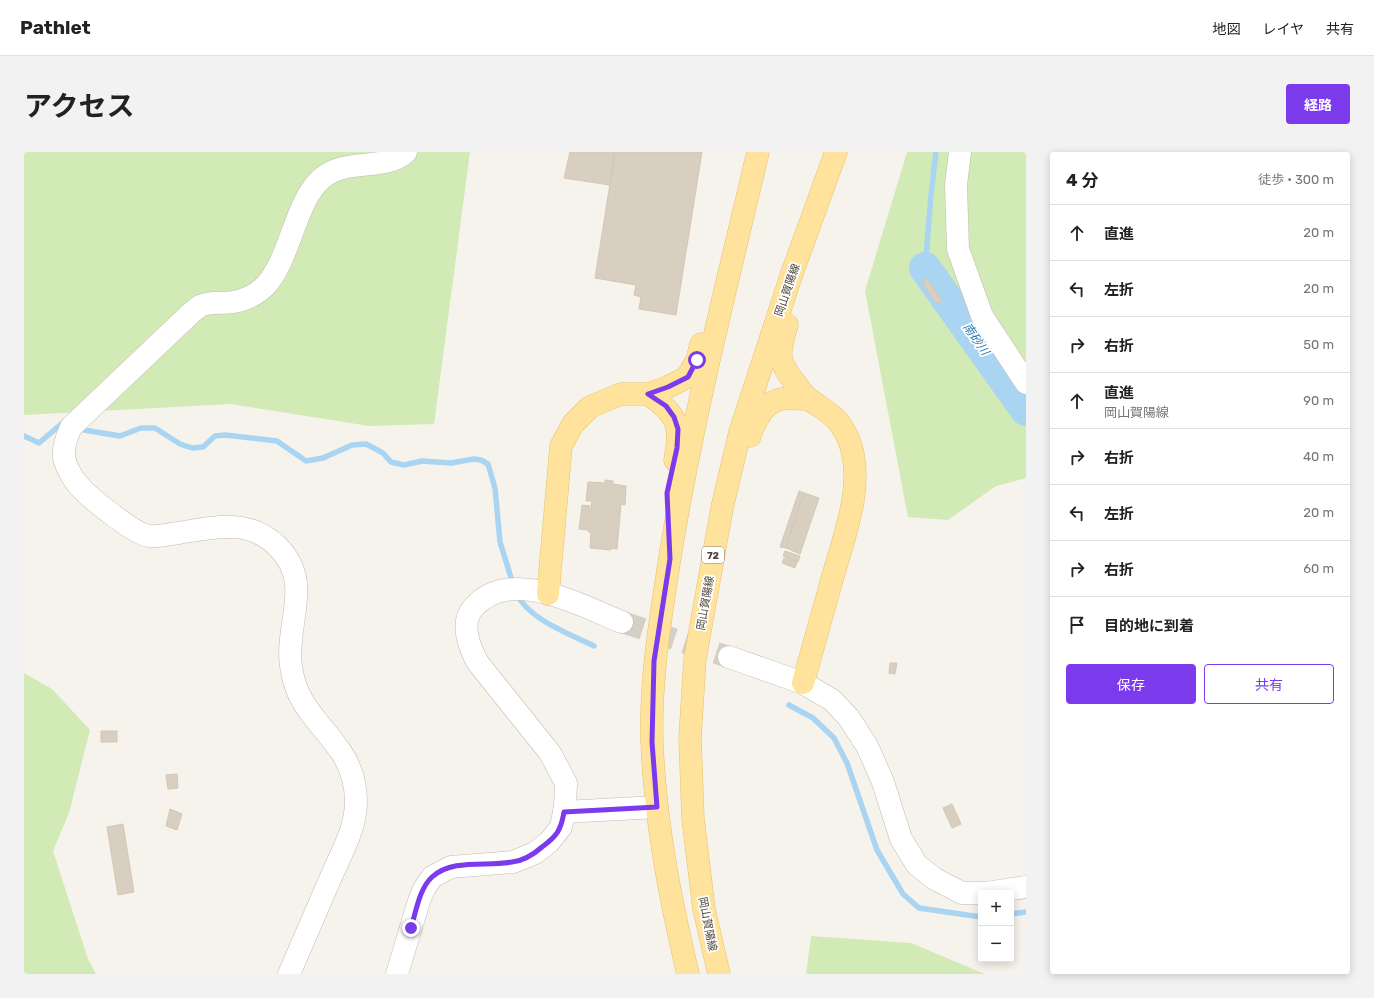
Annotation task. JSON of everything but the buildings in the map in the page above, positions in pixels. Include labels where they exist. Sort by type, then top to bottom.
[{"type":"main road","points":[[688,974],[672,908],[657,807],[652,742],[654,661],[679,504],[699,404],[758,152]]},
{"type":"main road","name":"岡山賀陽線","points":[[719,974],[704,909],[693,819],[690,738],[695,659],[722,508],[740,432],[791,276],[836,152]]},
{"type":"main road","points":[[548,594],[561,446],[573,424],[590,407],[621,394],[648,394],[668,387],[688,377],[697,360],[732,220],[750,187]]},
{"type":"main road","points":[[803,683],[852,507],[854,472],[848,438],[839,422],[828,410],[809,399],[784,369],[781,359],[782,342],[799,286],[805,237]]},
{"type":"main road","points":[[648,394],[666,406],[674,417],[678,429],[677,448],[667,493],[670,559]]},
{"type":"main road","points":[[705,604],[721,560],[752,428],[766,405],[779,399],[809,399]]},
{"type":"street","points":[[290,974],[350,834],[356,803],[354,777],[341,753],[306,709],[298,696],[294,681],[290,663],[297,592],[296,576],[289,560],[279,547],[265,535],[245,527],[226,525],[158,536],[137,532],[79,486],[71,475],[64,457],[66,441],[71,427],[190,314],[201,306],[214,303],[233,302],[252,296],[265,286],[274,275],[307,200],[321,179],[331,172],[346,166],[385,162],[400,158],[406,152]]},
{"type":"street","points":[[960,152],[956,185],[958,249],[982,316],[1026,383]]},
{"type":"street","points":[[397,974],[419,901],[424,889],[432,877],[451,867],[513,862],[535,853],[549,842],[561,828],[564,812],[566,783],[550,753],[478,663],[472,652],[468,639],[468,617],[472,609],[487,596],[513,589],[548,594],[622,622]]},
{"type":"street","points":[[728,656],[803,683],[832,700],[849,718],[867,746],[883,782],[901,839],[917,865],[935,880],[962,893],[986,893],[1026,887]]},
{"type":"street","points":[[564,812],[657,807]]},
{"type":"green space","points":[[24,152],[470,152],[434,424],[369,426],[231,404],[24,415]]},
{"type":"green space","points":[[907,152],[1026,152],[1026,478],[996,486],[948,520],[908,517],[865,291]]},
{"type":"green space","points":[[24,673],[52,689],[90,730],[69,813],[53,851],[88,959],[96,974],[24,974]]},
{"type":"green space","points":[[811,936],[911,943],[985,974],[806,974]]},
{"type":"waterway","points":[[925,268],[936,152]]},
{"type":"waterway","name":"南砂川","points":[[925,268],[1026,410]]},
{"type":"waterway","points":[[24,436],[39,443],[66,420]]},
{"type":"waterway","points":[[84,430],[120,436],[141,428],[155,428],[180,444],[192,448],[203,447],[215,436],[225,435],[277,441],[306,461],[323,458],[352,445],[366,444],[383,453],[391,462],[404,465],[422,461],[451,463],[474,459],[481,460],[488,464],[495,488],[500,542],[513,584]]},
{"type":"waterway","points":[[517,594],[522,603],[540,618],[562,631],[594,646]]},
{"type":"waterway","points":[[789,705],[813,718],[834,738],[847,763],[877,850],[903,894],[919,908],[978,917]]},
{"type":"waterway","points":[[1014,914],[1026,912]]},
{"type":"tunnel","points":[[622,622],[729,657]]},
{"type":"route","points":[[411,928],[424,889],[432,877],[451,867],[513,862],[535,853],[549,842],[561,828],[564,812],[657,807],[652,742],[654,661],[670,559],[667,493],[677,448],[678,429],[674,417],[666,406],[648,394],[668,387],[688,377],[697,360]]}]
